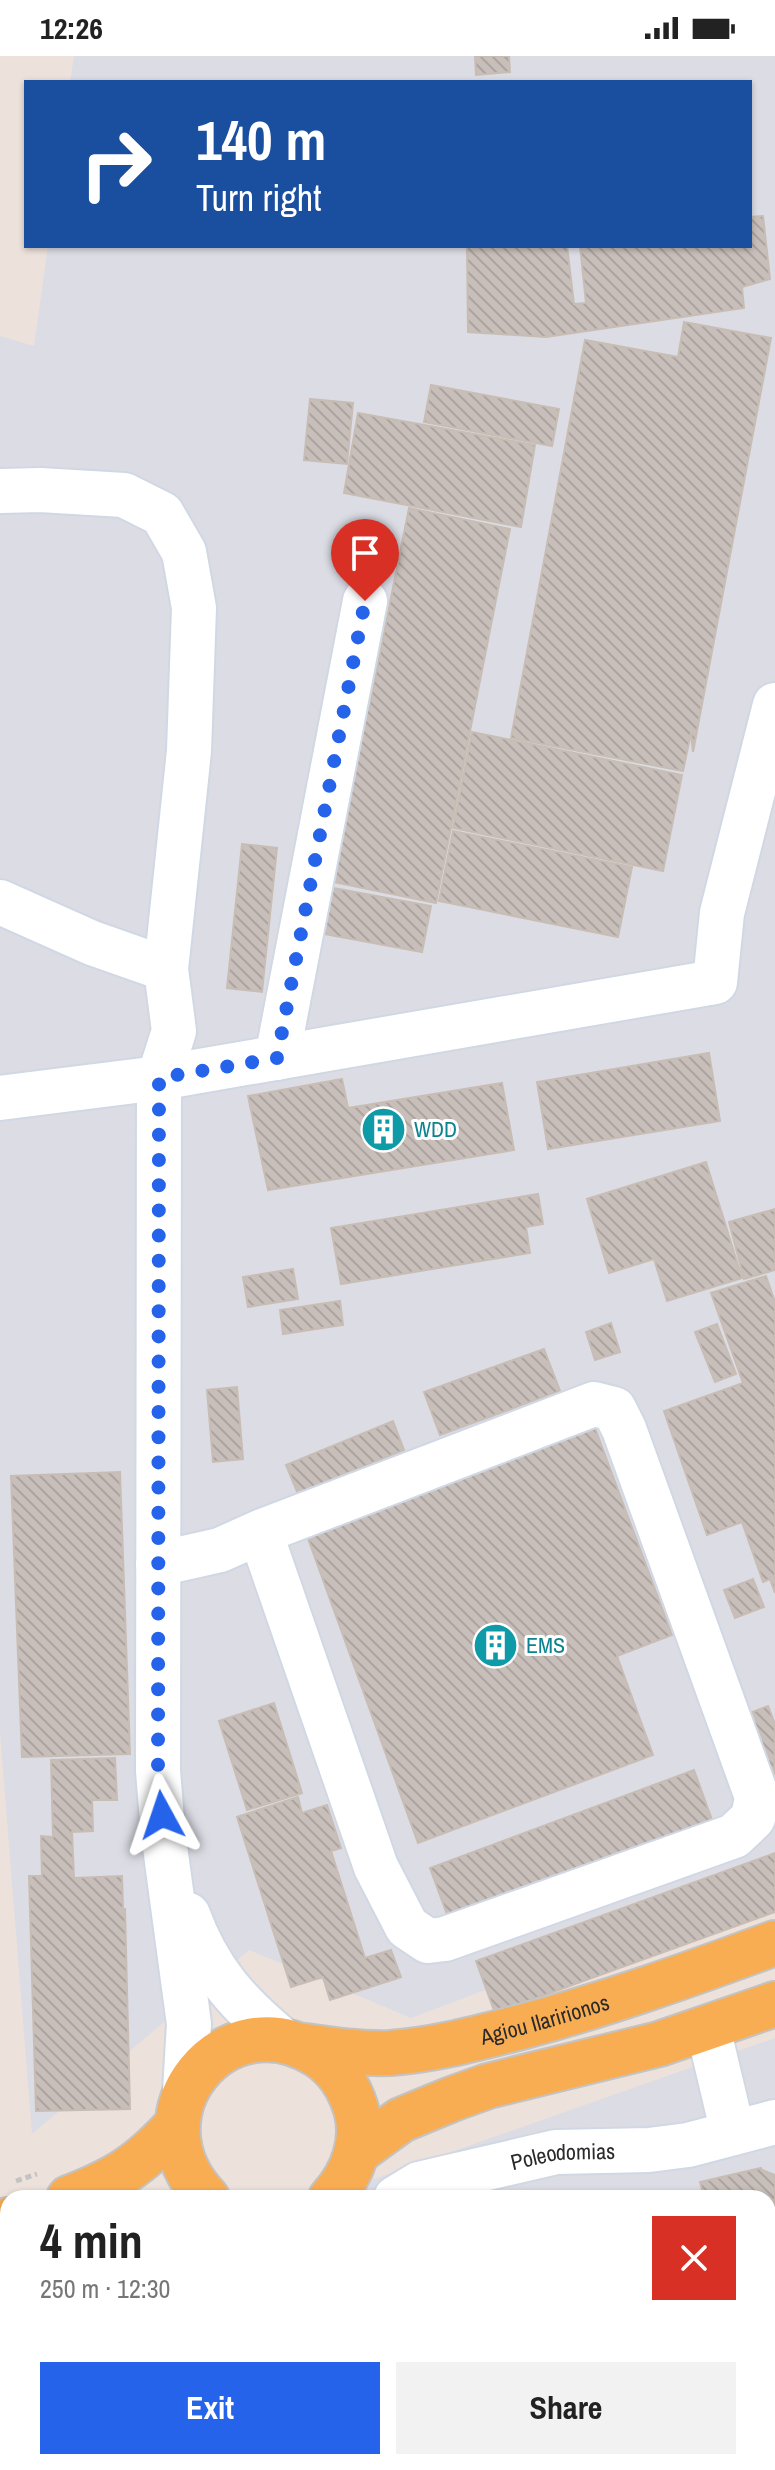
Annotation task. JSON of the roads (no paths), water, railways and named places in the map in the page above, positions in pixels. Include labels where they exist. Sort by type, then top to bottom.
[{"type":"main road","name":"Agiou Ilaririonos","points":[[181,2109],[202,2067],[225,2050],[253,2040],[358,2052],[390,2053],[429,2048],[572,2013],[775,1943]]},
{"type":"main road","points":[[357,2152],[401,2120],[488,2086],[659,2044],[775,2004]]},
{"type":"main road","points":[[293,2043],[332,2064],[350,2090],[359,2121],[357,2152],[348,2176],[337,2190]]},
{"type":"main road","points":[[87,2190],[124,2173],[148,2156],[181,2109]]},
{"type":"main road","points":[[181,2109],[180,2155],[192,2182],[200,2190]]},
{"type":"street","points":[[0,491],[124,495],[162,514],[184,552],[194,608],[189,751],[166,969],[174,1031],[159,1078],[158,1771],[163,1832],[189,2024],[181,2109]]},
{"type":"street","points":[[277,1058],[365,601]]},
{"type":"street","points":[[0,1098],[159,1078],[715,982],[722,913],[775,705]]},
{"type":"street","points":[[0,902],[92,943],[166,969]]},
{"type":"street","points":[[158,1564],[220,1550],[260,1532],[594,1404],[614,1409],[624,1429],[757,1797],[753,1818],[734,1836],[445,1939],[428,1941],[407,1927],[376,1867],[260,1532]]},
{"type":"street","points":[[163,1832],[185,1908],[208,1962],[241,2004],[293,2043]]},
{"type":"street","points":[[708,2028],[733,2133]]},
{"type":"street","name":"Poleodomias","points":[[409,2190],[419,2184],[556,2152],[649,2150],[688,2145],[775,2122]]},
{"type":"place","name":"WDD","points":[[383,1129]]},
{"type":"place","name":"EMS","points":[[495,1645]]}]
